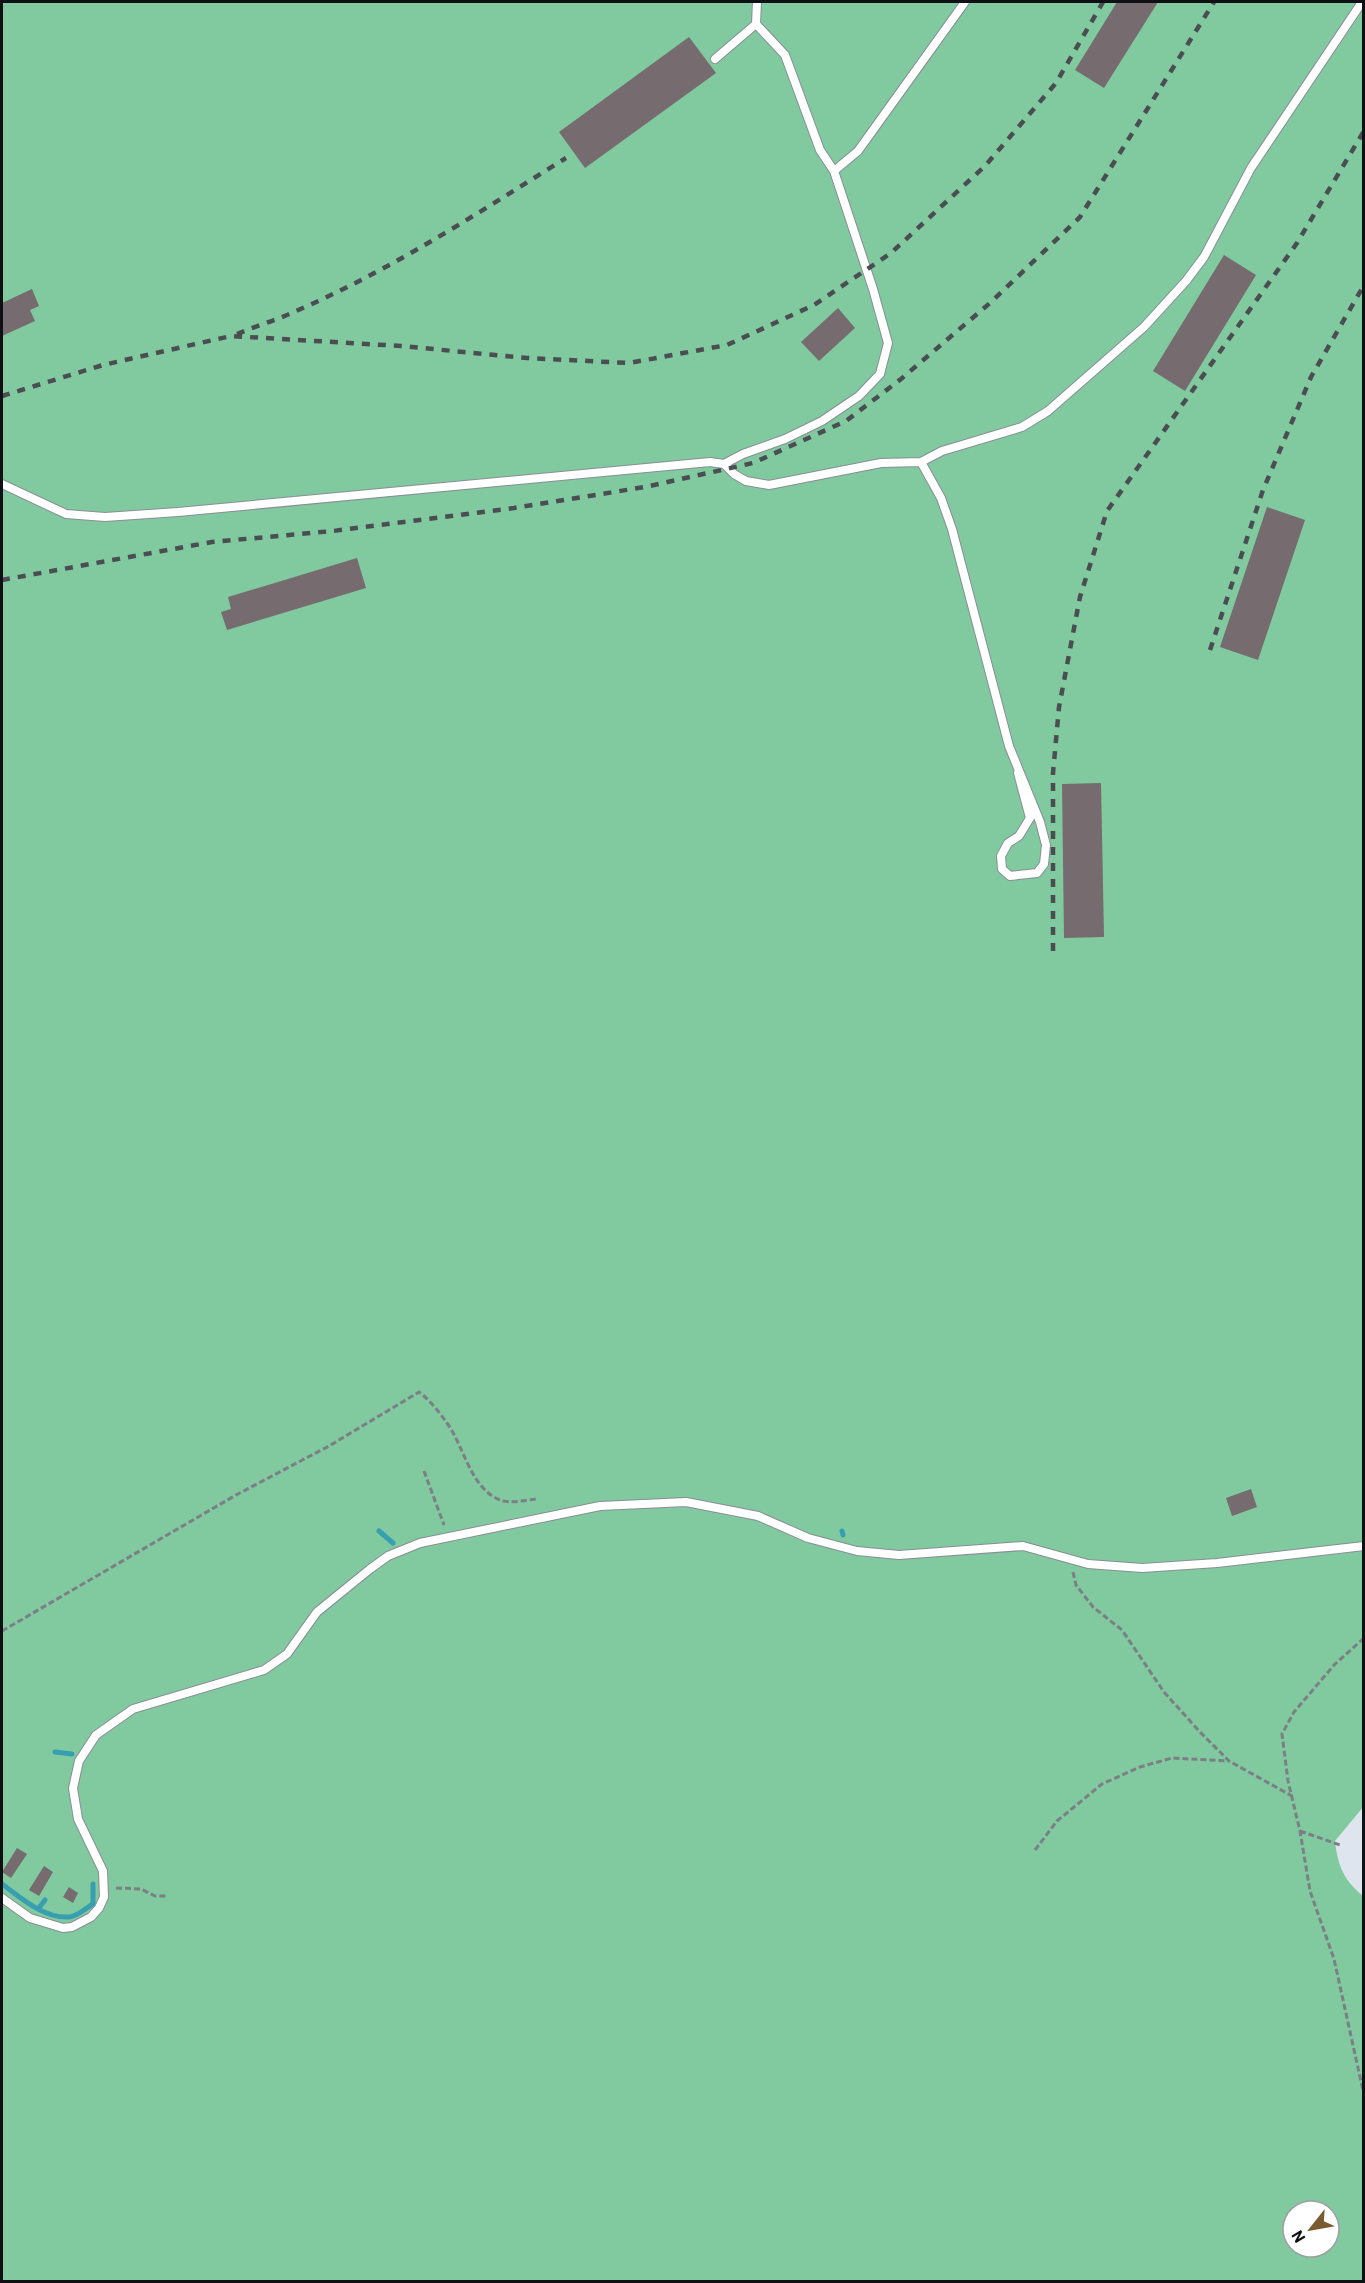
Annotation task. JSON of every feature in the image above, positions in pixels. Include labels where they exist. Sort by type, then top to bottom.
[{"type":"lane","points":[[2,484],[66,514],[105,518],[710,462],[724,464],[743,454],[785,439],[822,420],[859,396],[880,374],[888,343],[873,289],[834,171],[820,150],[784,54],[756,24],[757,2]]},
{"type":"lane","points":[[834,171],[858,151],[965,2]]},
{"type":"lane","points":[[724,464],[746,481],[769,485],[881,463],[921,462],[942,451],[1022,427],[1048,411],[1144,327],[1186,281],[1204,256],[1251,168],[1362,2]]},
{"type":"lane","points":[[715,59],[756,24]]},
{"type":"lane","points":[[921,462],[941,498],[952,529],[979,637],[1030,818],[1019,836],[1008,843],[1001,856],[1002,869],[1010,876],[1037,873],[1044,864],[1046,844],[1040,822],[1018,773]]},
{"type":"lane","points":[[2,1898],[30,1918],[63,1928],[72,1927],[91,1917],[99,1908],[105,1888],[103,1871],[78,1819],[74,1788],[79,1761],[96,1735],[133,1709],[264,1670],[287,1653],[317,1611],[388,1556],[420,1544],[600,1506],[686,1502],[758,1516],[808,1538],[857,1551],[899,1556],[1023,1546],[1098,1565],[1142,1568],[1217,1563],[1364,1546]]},
{"type":"path","points":[[2,1631],[236,1495],[329,1446],[419,1392],[448,1424],[475,1476],[486,1490],[501,1501],[537,1499]]},
{"type":"path","points":[[424,1471],[449,1538]]},
{"type":"path","points":[[1070,1559],[1076,1585],[1094,1607],[1122,1630],[1164,1692],[1229,1761],[1292,1796]]},
{"type":"path","points":[[1364,1638],[1335,1664],[1294,1712],[1282,1734],[1288,1781],[1300,1832],[1310,1892],[1334,1959],[1364,2095]]},
{"type":"path","points":[[1035,1850],[1057,1821],[1075,1806],[1102,1784],[1130,1771],[1172,1758],[1229,1761]]},
{"type":"path","points":[[1300,1832],[1340,1845]]},
{"type":"path","points":[[105,1888],[141,1889],[155,1896],[168,1896]]},
{"type":"green space","points":[[2,2],[1363,2],[1364,1806],[1335,1841],[1343,1872],[1363,1896],[1363,2281],[2,2282]]},
{"type":"building","points":[[1117,2],[1158,2],[1104,88],[1075,70]]},
{"type":"building","points":[[689,37],[716,73],[585,168],[559,132]]},
{"type":"building","points":[[1224,255],[1256,275],[1185,391],[1153,371]]},
{"type":"building","points":[[32,289],[39,306],[30,310],[35,321],[2,336],[2,303]]},
{"type":"building","points":[[838,308],[855,328],[819,361],[801,342]]},
{"type":"building","points":[[1267,507],[1305,520],[1258,660],[1220,647]]},
{"type":"building","points":[[357,558],[366,588],[227,630],[221,612],[231,609],[228,597]]},
{"type":"building","points":[[1101,783],[1104,937],[1064,938],[1062,784]]},
{"type":"building","points":[[1251,1489],[1257,1507],[1232,1516],[1226,1498]]},
{"type":"building","points":[[17,1848],[27,1854],[11,1878],[2,1872]]},
{"type":"building","points":[[44,1866],[53,1872],[39,1896],[29,1890]]},
{"type":"building","points":[[69,1887],[78,1893],[73,1903],[63,1897]]},
{"type":"waterway","points":[[379,1531],[393,1543]]},
{"type":"waterway","points":[[842,1531],[843,1535]]},
{"type":"waterway","points":[[55,1752],[72,1754]]},
{"type":"waterway","points":[[2,1884],[42,1911],[60,1917],[72,1917],[93,1904],[93,1884]]},
{"type":"waterway","points":[[38,1909],[45,1900]]},
{"type":"railway","points":[[2,396],[103,365],[231,336],[401,346],[527,358],[629,363],[727,345],[814,305],[891,253],[985,166],[1056,83],[1103,2]]},
{"type":"railway","points":[[2,580],[212,542],[333,531],[514,508],[645,487],[753,463],[846,421],[901,379],[990,303],[1080,217],[1214,2]]},
{"type":"railway","points":[[1053,951],[1053,773],[1059,707],[1080,597],[1107,511],[1297,243],[1364,131]]},
{"type":"railway","points":[[237,334],[289,314],[366,278],[434,240],[566,158]]},
{"type":"railway","points":[[1210,650],[1263,490],[1311,377],[1364,285]]}]
